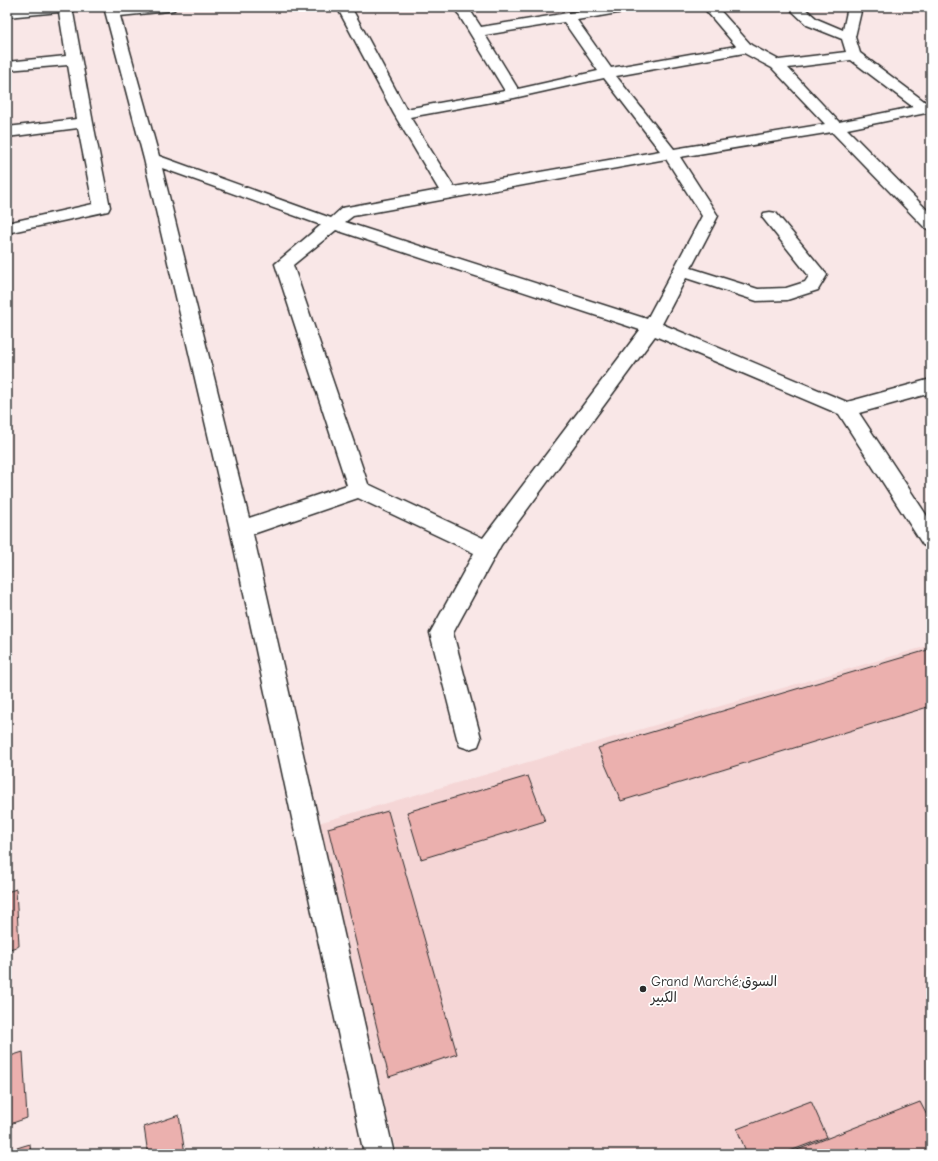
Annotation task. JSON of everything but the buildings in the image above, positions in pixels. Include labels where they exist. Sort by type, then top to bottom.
[{"type":"street","points":[[7,13],[64,7],[72,60],[102,207],[7,228]]},
{"type":"street","points":[[169,7],[112,10],[152,159],[241,529],[379,1154]]},
{"type":"street","points":[[344,7],[402,114],[449,193]]},
{"type":"street","points":[[461,7],[514,94]]},
{"type":"street","points":[[477,32],[629,7]]},
{"type":"street","points":[[710,7],[746,48],[777,65],[931,224]]},
{"type":"street","points":[[795,7],[812,22],[848,37]]},
{"type":"street","points":[[855,7],[848,37],[854,55],[928,108]]},
{"type":"street","points":[[469,738],[442,633],[493,539],[652,327],[710,216],[670,154],[607,73],[568,17]]},
{"type":"street","points":[[402,114],[514,94],[607,73],[746,48]]},
{"type":"street","points":[[777,65],[854,55]]},
{"type":"street","points":[[7,66],[72,60]]},
{"type":"street","points":[[359,490],[284,264],[348,212],[670,154],[836,127],[928,108]]},
{"type":"street","points":[[7,132],[85,123]]},
{"type":"street","points":[[152,159],[333,224],[652,327],[846,408],[931,539]]},
{"type":"street","points":[[682,271],[757,295],[787,294],[812,286],[818,275],[770,216]]},
{"type":"street","points":[[846,408],[931,386]]},
{"type":"street","points":[[241,529],[359,490],[487,550]]},
{"type":"shaded area","name":"Grand Marché;السوق الكبير","points":[[931,645],[931,1154],[397,1154],[315,824]]},
{"type":"place","name":"Grand Marché;السوق الكبير","points":[[643,989]]}]
